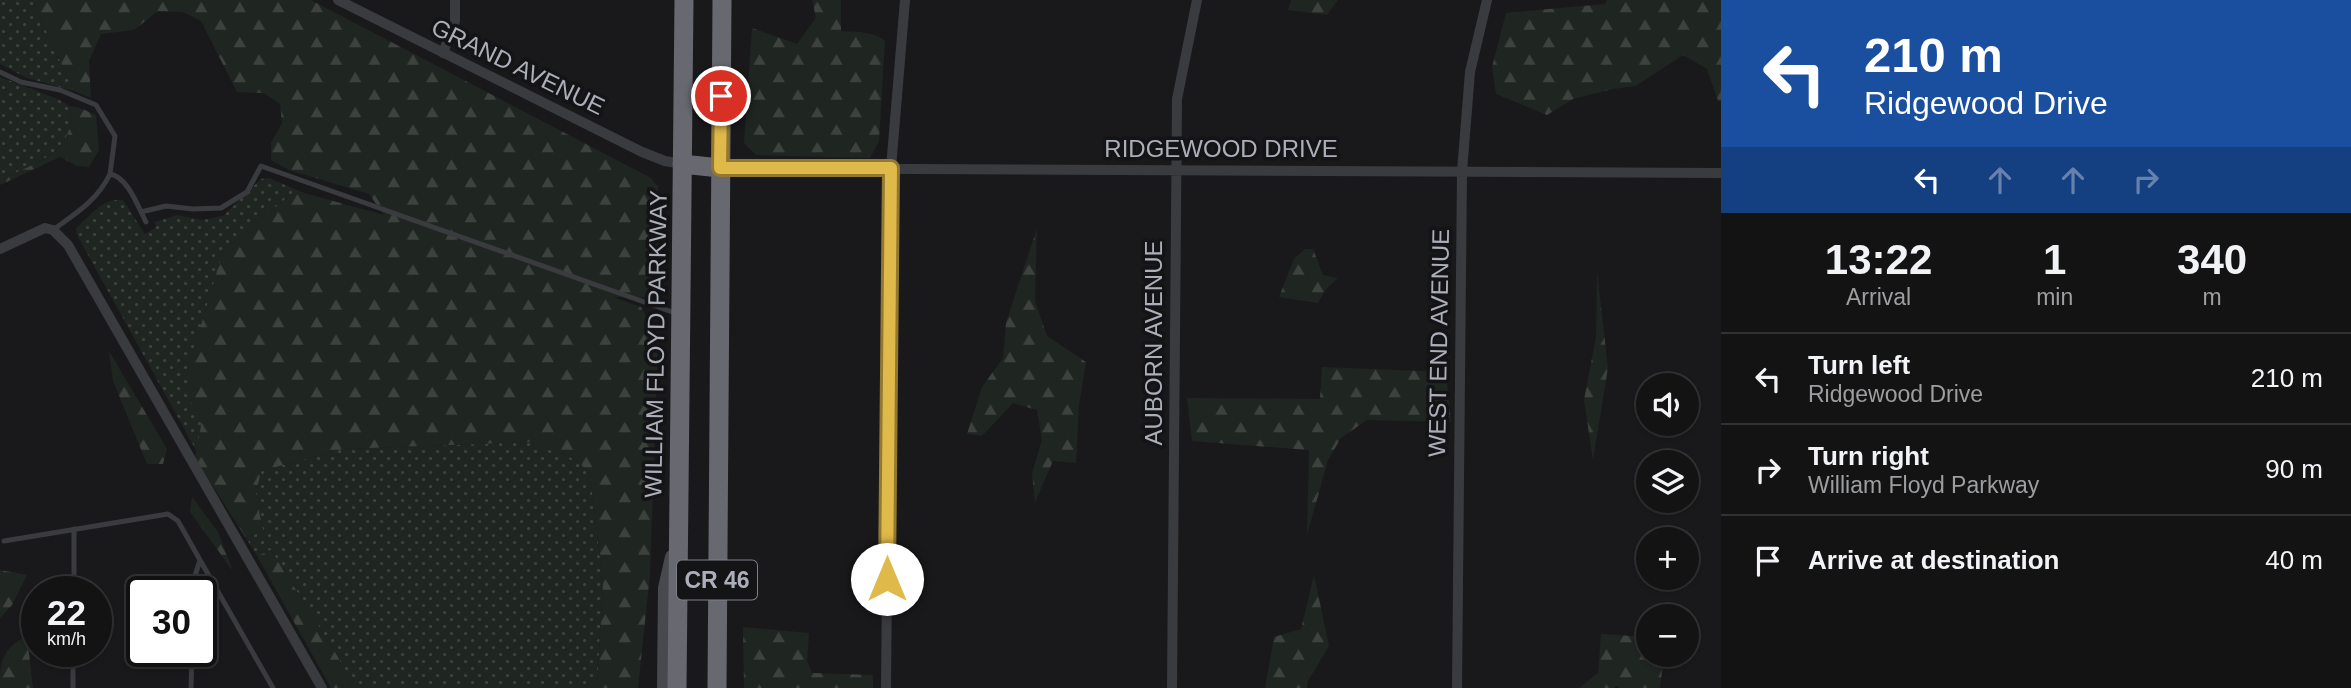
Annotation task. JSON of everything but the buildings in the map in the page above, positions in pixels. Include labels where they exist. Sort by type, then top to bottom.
[{"type":"highway","name":"WILLIAM FLOYD PARKWAY","points":[[677,688],[684,0]]},
{"type":"highway","name":"CR 46","points":[[717,688],[722,0]]},
{"type":"highway","points":[[682,164],[720,168]]},
{"type":"street","name":"GRAND AVENUE","points":[[338,0],[642,152],[682,164]]},
{"type":"street","points":[[443,53],[455,21],[455,0]]},
{"type":"street","points":[[886,688],[891,168],[905,0]]},
{"type":"street","name":"AUBORN AVENUE","points":[[1172,688],[1177,99],[1197,0]]},
{"type":"street","name":"WEST END AVENUE","points":[[1457,688],[1462,171],[1470,72],[1487,0]]},
{"type":"street","name":"RIDGEWOOD DRIVE","points":[[720,168],[1721,173]]},
{"type":"street","points":[[0,249],[46,228],[53,230],[68,245],[322,688]]},
{"type":"street","points":[[664,688],[665,588],[679,528]]},
{"type":"lane","points":[[0,72],[21,82],[60,90],[96,105],[115,136],[110,174],[102,189],[53,230]]},
{"type":"lane","points":[[141,212],[166,206],[221,208],[247,192],[261,166],[681,315]]},
{"type":"lane","points":[[110,174],[116,174],[124,182],[146,222]]},
{"type":"lane","points":[[4,541],[168,514],[178,521],[273,688]]},
{"type":"lane","points":[[74,529],[74,576]]},
{"type":"lane","points":[[195,576],[200,560]]},
{"type":"lane","points":[[73,667],[73,688]]},
{"type":"lane","points":[[191,688],[192,667]]},
{"type":"green space","points":[[0,0],[32,0],[74,91],[27,78],[0,64]]},
{"type":"green space","points":[[32,0],[311,0],[651,178],[658,187],[658,290],[652,298],[613,297],[641,307],[658,338],[650,574],[638,688],[597,688],[603,582],[590,475],[577,460],[531,442],[343,449],[261,471],[256,494],[263,531],[246,538],[195,458],[202,420],[190,400],[191,359],[223,251],[290,195],[304,193],[384,215],[369,194],[289,170],[271,160],[271,143],[282,123],[280,104],[264,93],[237,92],[201,21],[183,12],[158,11],[134,30],[101,34],[89,61],[91,98],[74,91]]},
{"type":"green space","points":[[812,0],[841,0],[841,31],[870,34],[885,41],[879,141],[870,158],[756,155],[744,143],[752,28],[797,44],[816,18]]},
{"type":"green space","points":[[1291,0],[1338,0],[1327,15],[1288,10]]},
{"type":"green space","points":[[1607,0],[1721,0],[1721,102],[1718,101],[1707,69],[1683,55],[1636,86],[1573,99],[1547,115],[1496,94],[1492,67],[1506,13],[1605,4]]},
{"type":"green space","points":[[0,77],[58,99],[69,106],[70,122],[61,146],[39,162],[0,180]]},
{"type":"green space","points":[[69,106],[96,115],[99,150],[89,167],[77,166],[60,157],[0,185],[0,180],[39,162],[61,146],[70,122]]},
{"type":"green space","points":[[269,178],[304,193],[290,195],[223,251],[190,400],[202,420],[197,452],[77,235],[76,228],[97,208],[116,200],[123,200],[145,234],[156,227],[155,222],[177,215],[202,220],[223,216],[261,179]]},
{"type":"green space","points":[[1037,228],[1035,301],[1047,336],[1086,362],[1079,405],[1076,463],[1053,461],[1035,502],[1032,473],[1042,440],[1037,410],[1013,403],[982,436],[967,434],[982,387],[1003,358],[1006,323]]},
{"type":"green space","points":[[1305,249],[1313,249],[1323,275],[1338,278],[1325,290],[1318,303],[1279,297],[1294,259]]},
{"type":"green space","points":[[1597,271],[1608,368],[1593,460],[1584,400],[1596,337]]},
{"type":"green space","points":[[109,351],[167,449],[163,464],[147,464],[113,381]]},
{"type":"green space","points":[[1322,367],[1446,372],[1451,422],[1367,420],[1341,438],[1328,460],[1307,535],[1309,450],[1192,441],[1187,398],[1320,399]]},
{"type":"green space","points":[[531,442],[577,460],[590,475],[603,582],[597,688],[352,688],[338,657],[271,550],[257,556],[246,538],[263,531],[256,494],[261,471],[343,449]]},
{"type":"green space","points":[[192,497],[218,532],[233,571],[190,512]]},
{"type":"green space","points":[[271,550],[338,657],[352,688],[331,688],[257,556]]},
{"type":"green space","points":[[0,570],[27,575],[21,576],[21,587],[12,605],[0,618]]},
{"type":"green space","points":[[1314,575],[1329,646],[1308,681],[1307,688],[1265,688],[1274,637],[1301,629]]},
{"type":"green space","points":[[743,627],[809,633],[807,661],[812,673],[873,675],[873,688],[744,688]]},
{"type":"green space","points":[[1601,634],[1636,636],[1636,667],[1663,667],[1660,688],[1579,688],[1598,673]]},
{"type":"green space","points":[[21,640],[21,667],[31,667],[33,688],[0,688],[4,657]]},
{"type":"route","points":[[721,96],[720,168],[891,168],[887,579]]}]
